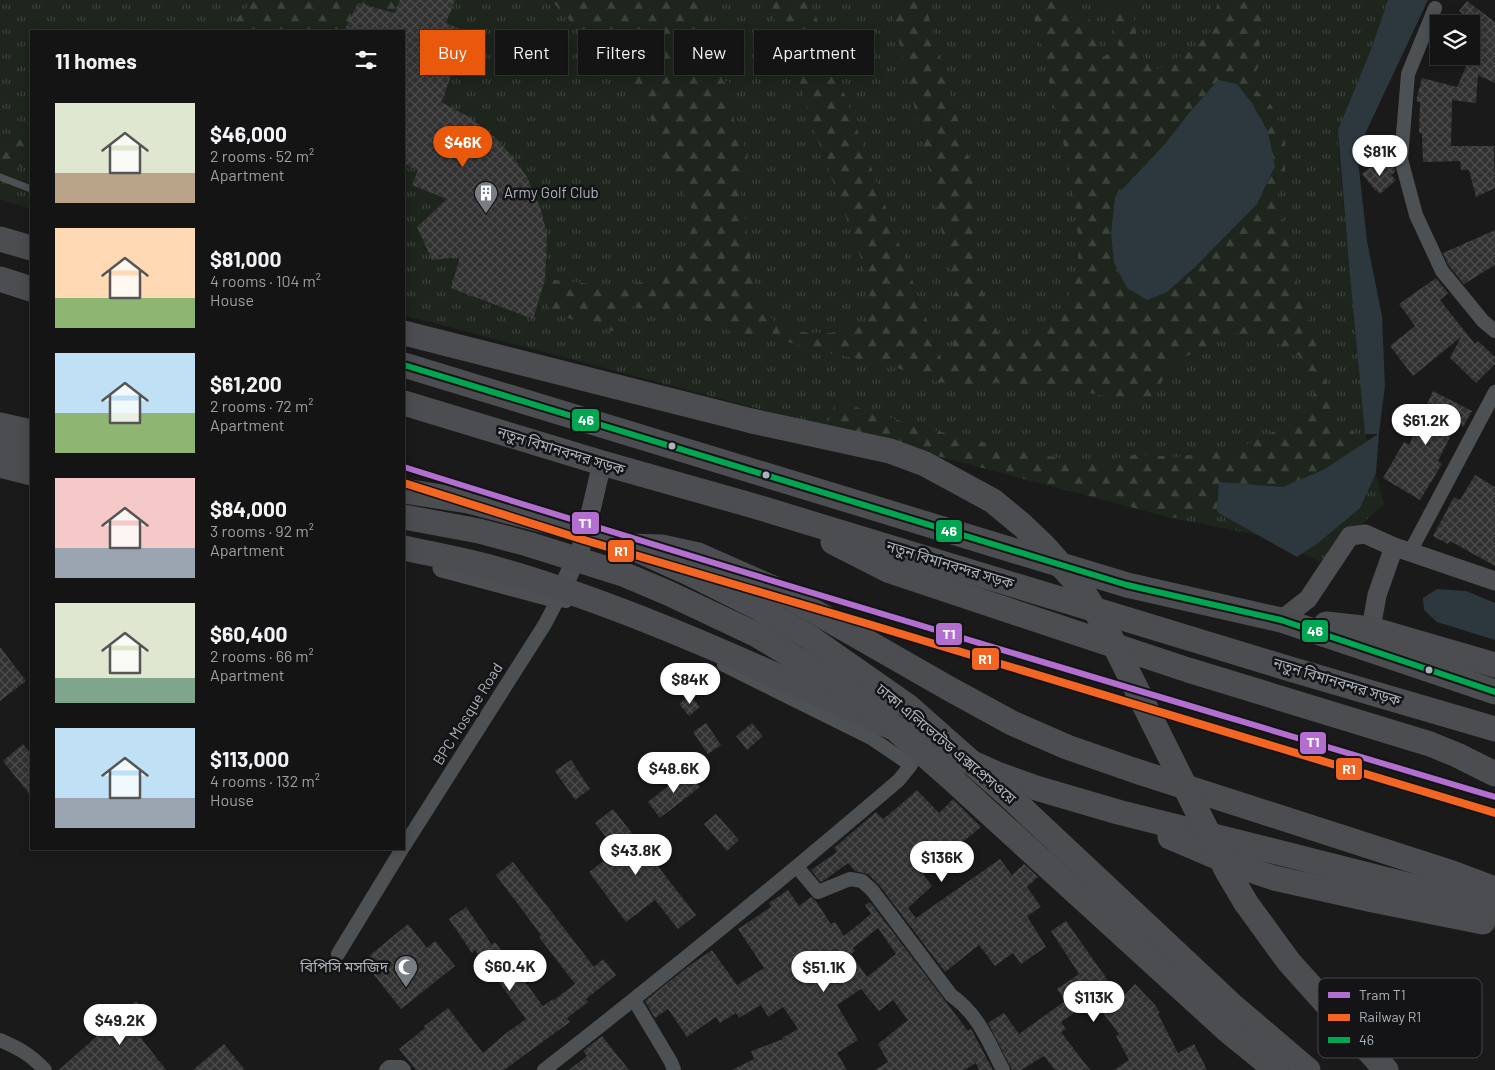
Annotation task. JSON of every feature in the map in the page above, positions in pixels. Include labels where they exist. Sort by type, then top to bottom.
[{"type":"highway","points":[[0,239],[30,248]]},
{"type":"highway","points":[[0,279],[30,289]]},
{"type":"highway","points":[[405,333],[752,420],[890,451],[926,464],[993,501],[1022,524],[1081,588],[1106,628],[1223,862],[1246,903],[1289,962],[1318,996]]},
{"type":"highway","points":[[405,365],[1127,585],[1281,620],[1495,692]]},
{"type":"highway","name":"নতুন বিমানবন্দর সড়ক","points":[[405,403],[1495,729]]},
{"type":"highway","points":[[0,424],[30,432]]},
{"type":"highway","points":[[0,449],[30,454]]},
{"type":"highway","points":[[0,465],[30,473]]},
{"type":"highway","name":"ঢাকা এলিভেটেড এক্সপ্রেসওয়ে","points":[[405,491],[468,502],[557,524],[629,546],[689,573],[809,637],[909,708],[1008,795],[1234,1007],[1308,1070]]},
{"type":"highway","points":[[779,514],[890,571],[1188,670],[1430,744],[1495,774]]},
{"type":"highway","name":"ঢাকা এলিভেটেড এক্সপ্রেসওয়ে","points":[[405,517],[528,544],[623,574],[757,635],[807,665],[881,717],[953,780],[1226,1030],[1276,1070]]},
{"type":"highway","points":[[629,546],[662,548],[698,555],[775,588],[1012,723],[1067,747],[1452,873],[1495,889]]},
{"type":"highway","points":[[405,548],[499,570],[550,586],[702,643],[997,774],[1036,788],[1118,812],[1428,890],[1495,911]]},
{"type":"highway","points":[[1281,620],[1371,629],[1495,665]]},
{"type":"highway","points":[[1118,812],[1189,846],[1265,875],[1372,900],[1495,924]]},
{"type":"highway","points":[[1372,900],[1444,924],[1495,937]]},
{"type":"highway","points":[[1375,1058],[1386,1070]]},
{"type":"street","points":[[1435,8],[1408,74],[1401,159],[1416,215],[1442,271],[1483,321],[1495,331]]},
{"type":"street","points":[[1371,629],[1377,595],[1495,392]]},
{"type":"street","points":[[0,454],[30,461]]},
{"type":"street","points":[[558,599],[584,540],[602,463]]},
{"type":"street","points":[[1281,620],[1308,599],[1350,536],[1365,534],[1402,550],[1495,581]]},
{"type":"street","points":[[405,557],[578,603],[682,644],[871,738],[911,765],[899,780],[797,867],[634,1000],[544,1070]]},
{"type":"street","name":"BPC Mosque Road","points":[[405,844],[545,624],[558,599]]},
{"type":"street","name":"BPC Mosque Road","points":[[338,954],[401,850]]},
{"type":"street","points":[[797,867],[818,892],[850,879],[862,881],[872,890],[952,995],[964,1004],[977,1020],[1003,1070]]},
{"type":"street","points":[[634,1000],[674,1070]]},
{"type":"street","points":[[0,1040],[21,1049],[45,1070]]},
{"type":"street","points":[[386,1070],[389,1067],[404,1070]]},
{"type":"lane","points":[[0,178],[30,189]]},
{"type":"green space","points":[[0,0],[1391,0],[1338,143],[1349,265],[1356,296],[1358,357],[1365,433],[1384,504],[1320,562],[1268,537],[1172,518],[405,315],[405,30],[30,30],[30,209],[0,199]]},
{"type":"green space","points":[[254,0],[400,0],[394,13],[358,4],[345,30],[226,30]]},
{"type":"green space","points":[[551,0],[703,0],[711,30],[674,30],[674,75],[722,75],[723,83],[729,80],[735,129],[748,154],[741,194],[757,301],[774,321],[794,332],[831,333],[865,322],[870,299],[863,264],[796,75],[837,75],[944,367],[955,361],[948,309],[956,292],[889,0],[924,0],[972,170],[976,237],[974,267],[998,334],[1015,338],[1039,326],[1062,308],[1076,280],[1079,247],[1073,185],[1030,0],[1066,0],[1072,18],[1088,15],[1103,57],[1119,48],[1110,6],[1111,0],[1128,0],[1128,5],[1136,24],[1136,37],[1143,57],[1157,69],[1186,53],[1201,42],[1213,24],[1218,0],[1263,0],[1258,67],[1250,84],[1271,105],[1285,134],[1285,173],[1277,198],[1302,307],[1317,335],[1336,433],[1352,430],[1355,438],[1355,448],[1326,468],[1283,487],[1220,482],[1217,512],[1172,518],[828,427],[836,401],[920,427],[1058,458],[1099,462],[1137,454],[1177,457],[1243,446],[1290,424],[1314,394],[1300,356],[1267,338],[1235,333],[1172,363],[1154,396],[1142,404],[1057,387],[998,382],[975,388],[939,382],[888,365],[787,342],[737,334],[708,321],[619,304],[617,332],[550,313],[545,279],[613,286],[652,281],[683,253],[696,217],[653,137],[651,112],[619,75],[664,75],[664,30],[578,30]],"holes":[[[1189,113],[1257,204],[1195,267],[1167,292],[1115,197],[1165,144]]]},
{"type":"green space","points":[[765,0],[810,0],[821,30],[779,30]]},
{"type":"green space","points":[[30,125],[30,170],[0,160],[0,149],[7,135]]},
{"type":"shaded area","points":[[1388,0],[1428,0],[1357,151],[1367,241],[1382,316],[1385,386],[1376,473],[1360,508],[1318,543],[1297,557],[1217,512],[1219,482],[1283,487],[1323,470],[1378,434],[1365,434],[1338,130],[1372,47]]},
{"type":"shaded area","points":[[1218,80],[1237,84],[1252,103],[1268,132],[1275,166],[1257,204],[1195,267],[1167,292],[1147,300],[1127,288],[1114,263],[1111,233],[1115,197],[1165,144]]},
{"type":"shaded area","points":[[1437,589],[1466,591],[1495,603],[1495,640],[1437,622],[1424,610],[1423,598]]},
{"type":"building","name":"Army Golf Club","points":[[400,0],[455,0],[446,23],[461,30],[420,30],[420,75],[451,75],[441,102],[469,117],[495,137],[527,177],[540,206],[547,235],[545,279],[533,319],[451,288],[460,257],[432,260],[417,227],[447,199],[412,185],[418,170],[405,164],[405,30],[344,30],[358,3],[394,13]]},
{"type":"building","points":[[1467,1],[1495,22],[1495,83],[1478,75],[1476,103],[1452,100],[1451,146],[1494,146],[1495,188],[1476,197],[1469,170],[1461,170],[1460,161],[1423,162],[1422,133],[1419,133],[1420,102],[1416,101],[1422,78],[1457,87],[1467,65],[1480,65],[1480,15],[1464,15],[1459,11]]},
{"type":"building","points":[[1388,161],[1395,169],[1395,172],[1391,175],[1396,180],[1380,194],[1362,174],[1375,163],[1379,168]]},
{"type":"building","points":[[1495,230],[1495,265],[1464,284],[1449,266],[1443,253]]},
{"type":"building","points":[[1436,278],[1448,293],[1440,300],[1475,344],[1478,341],[1495,357],[1495,364],[1476,383],[1450,358],[1461,337],[1413,376],[1390,346],[1415,326],[1399,304]]},
{"type":"building","points":[[1433,391],[1472,411],[1463,427],[1457,423],[1438,461],[1442,464],[1420,500],[1383,478],[1404,442],[1409,445]]},
{"type":"building","points":[[1475,475],[1495,487],[1495,566],[1450,541],[1448,544],[1433,536],[1454,497],[1460,500]]},
{"type":"building","points":[[0,647],[26,681],[0,701]]},
{"type":"building","points":[[690,695],[700,707],[689,716],[679,704]]},
{"type":"building","points":[[706,723],[721,745],[708,754],[693,732]]},
{"type":"building","points":[[752,723],[763,736],[747,750],[736,736]]},
{"type":"building","points":[[23,744],[30,753],[30,795],[3,761]]},
{"type":"building","points":[[571,760],[590,789],[575,800],[555,771]]},
{"type":"building","points":[[687,771],[700,787],[660,818],[648,802]]},
{"type":"building","points":[[917,790],[939,813],[953,799],[981,827],[923,874],[932,886],[908,908],[916,918],[1000,859],[1012,875],[1024,864],[1038,877],[1027,887],[1041,907],[1027,916],[1046,947],[1021,964],[1013,953],[995,966],[979,945],[945,972],[879,885],[868,874],[855,871],[848,863],[821,882],[811,870],[837,852],[834,848],[876,812],[883,819]]},
{"type":"building","points":[[613,809],[696,915],[678,929],[655,900],[626,922],[589,872],[617,851],[595,823]]},
{"type":"building","points":[[716,814],[739,840],[727,851],[704,824]]},
{"type":"building","points":[[513,862],[594,967],[603,959],[616,975],[586,999],[588,1002],[567,1018],[570,1022],[504,1070],[416,1070],[399,1049],[425,1028],[424,1026],[448,1008],[483,1053],[526,1019],[475,950],[472,953],[449,919],[466,907],[492,945],[495,942],[543,1006],[575,984],[539,937],[541,935],[496,875]]},
{"type":"building","points":[[788,890],[799,906],[811,897],[831,924],[835,922],[844,936],[871,914],[865,905],[870,902],[968,1031],[971,1029],[993,1070],[979,1070],[976,1063],[964,1070],[875,1070],[888,1062],[878,1044],[908,1020],[893,1000],[879,1011],[861,989],[837,1005],[858,1040],[837,1053],[847,1070],[732,1070],[754,1059],[751,1051],[783,1039],[798,1029],[783,1007],[768,1017],[761,1005],[739,1018],[736,1013],[720,1023],[716,1017],[687,1037],[668,1009],[655,1018],[645,1001],[712,950],[737,985],[764,968],[738,929],[771,907],[769,903]],"holes":[[[878,928],[896,954],[867,977],[851,954],[855,951],[853,948]]]},
{"type":"building","points":[[1066,921],[1121,999],[1135,984],[1160,1013],[1158,1014],[1178,1053],[1194,1044],[1207,1070],[1114,1070],[1129,1060],[1116,1036],[1119,1034],[1093,1000],[1061,1022],[1066,1029],[1061,1032],[1090,1070],[1055,1070],[1044,1056],[1021,1070],[1012,1070],[988,1023],[1004,1013],[1019,1034],[1065,1001],[1057,989],[1079,974],[1051,931]]},
{"type":"building","name":"বিপিসি মসজিদ","points":[[408,924],[427,948],[435,941],[455,966],[401,1009],[363,961]]},
{"type":"building","points":[[136,1001],[156,1024],[141,1038],[166,1070],[59,1070]]},
{"type":"building","points":[[602,1036],[629,1070],[569,1070],[587,1056],[583,1051]]},
{"type":"building","points":[[224,1044],[245,1070],[193,1070]]},
{"type":"tram line","name":"T1","points":[[405,467],[812,593],[1495,797]]},
{"type":"rail line","name":"R1","points":[[405,483],[584,540],[1495,813]]},
{"type":"transit line","name":"46","points":[[405,365],[1127,585],[1281,620],[1495,692]]},
{"type":"place","name":"Army Golf Club","points":[[486,214]]},
{"type":"place","name":"বিপিসি মসজিদ","points":[[406,988]]}]
